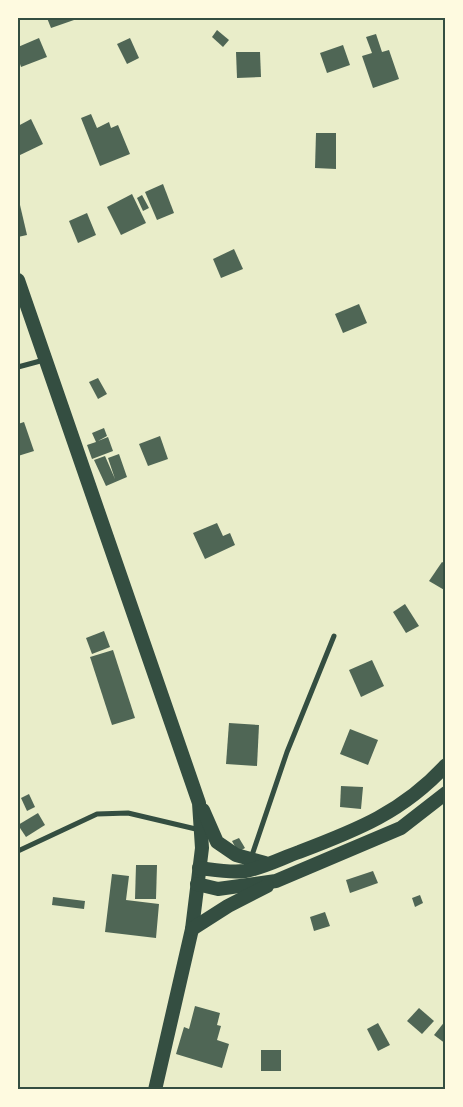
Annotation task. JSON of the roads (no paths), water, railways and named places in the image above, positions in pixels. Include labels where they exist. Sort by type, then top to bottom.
[{"type":"highway","points":[[18,280],[199,803],[217,842],[236,855],[268,864]]},
{"type":"highway","points":[[199,868],[224,872],[246,871],[328,841],[392,812],[430,782],[446,765]]},
{"type":"highway","points":[[192,929],[228,906],[276,881],[401,828],[446,793]]},
{"type":"highway","points":[[155,1090],[192,929],[199,868],[201,830],[199,803]]},
{"type":"highway","points":[[197,884],[218,889],[276,881]]},
{"type":"street","points":[[18,367],[44,359]]},
{"type":"street","points":[[250,860],[287,752],[334,636]]},
{"type":"street","points":[[18,851],[97,814],[128,813],[201,830]]}]
